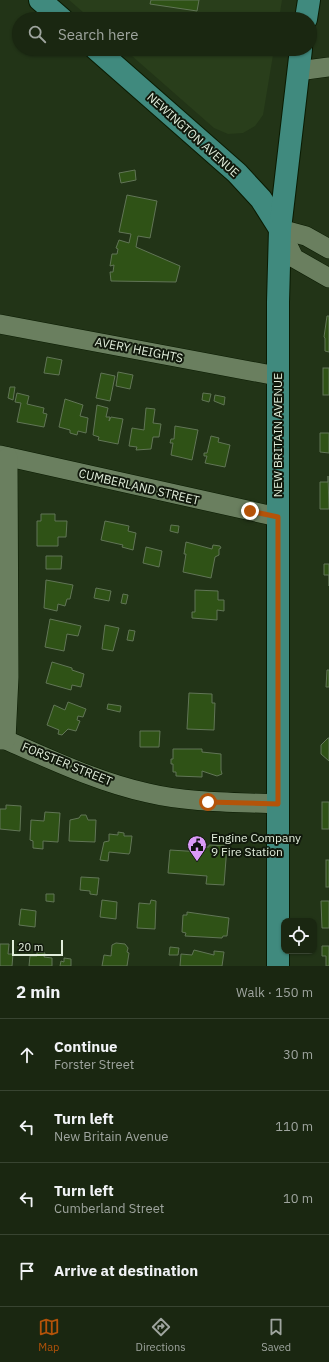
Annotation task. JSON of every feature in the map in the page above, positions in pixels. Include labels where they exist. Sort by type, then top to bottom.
[{"type":"main road","points":[[40,0],[54,12]]},
{"type":"main road","points":[[307,12],[309,0]]},
{"type":"main road","name":"NEWINGTON AVENUE","points":[[104,56],[237,173],[261,199],[280,229]]},
{"type":"main road","name":"NEW BRITAIN AVENUE","points":[[278,966],[277,376],[280,229],[300,56]]},
{"type":"street","points":[[298,71],[329,67]]},
{"type":"street","points":[[280,229],[306,236],[329,249]]},
{"type":"street","points":[[280,229],[294,258],[329,278]]},
{"type":"street","name":"AVERY HEIGHTS","points":[[0,324],[277,376]]},
{"type":"street","points":[[3,740],[9,677],[4,456]]},
{"type":"street","name":"CUMBERLAND STREET","points":[[4,456],[278,517]]},
{"type":"street","name":"FORSTER STREET","points":[[3,740],[91,776],[148,793],[208,802],[278,804]]},
{"type":"shaded area","points":[[69,0],[282,0],[280,12],[83,12]]},
{"type":"shaded area","points":[[132,56],[273,56],[263,115],[255,126],[243,133],[228,134],[214,128]]},
{"type":"building","points":[[151,0],[199,0],[197,11],[150,4]]},
{"type":"building","points":[[135,170],[136,180],[121,183],[119,173]]},
{"type":"building","points":[[127,195],[157,201],[150,238],[138,236],[136,247],[180,266],[176,282],[111,281],[110,272],[113,272],[114,265],[110,266],[112,254],[117,254],[118,249],[116,248],[119,240],[129,243],[131,234],[119,232]]},
{"type":"building","points":[[327,316],[329,316],[329,352],[325,351],[324,337]]},
{"type":"building","points":[[47,357],[62,360],[59,375],[44,373]]},
{"type":"building","points":[[323,368],[329,368],[329,395],[323,395]]},
{"type":"building","points":[[118,372],[133,375],[130,389],[116,386]]},
{"type":"building","points":[[101,373],[115,376],[110,401],[96,398]]},
{"type":"building","points":[[10,387],[15,387],[13,400],[8,398]]},
{"type":"building","points":[[17,393],[29,396],[27,404],[44,408],[43,413],[47,414],[44,427],[17,422],[21,403],[15,402]]},
{"type":"building","points":[[203,393],[211,394],[209,402],[202,400]]},
{"type":"building","points":[[215,395],[225,397],[224,405],[214,401]]},
{"type":"building","points":[[65,399],[83,405],[80,416],[88,418],[86,433],[78,431],[77,435],[70,433],[70,430],[59,427]]},
{"type":"building","points":[[97,405],[108,408],[106,417],[110,417],[109,421],[111,417],[123,419],[118,444],[98,440],[99,437],[93,435]]},
{"type":"building","points":[[146,408],[155,409],[153,423],[161,424],[159,437],[153,437],[151,449],[136,450],[137,447],[129,446],[132,428],[144,430]]},
{"type":"building","points":[[175,426],[198,430],[192,460],[171,455],[173,443],[170,443],[171,439],[174,439]]},
{"type":"building","points":[[320,433],[329,433],[329,453],[320,452]]},
{"type":"building","points":[[211,436],[219,438],[218,442],[230,445],[225,467],[205,463],[207,456],[204,456],[204,453],[207,453]]},
{"type":"building","points":[[328,476],[329,509],[320,509],[320,482],[328,482]]},
{"type":"building","points":[[41,514],[55,514],[55,521],[67,521],[66,537],[58,537],[58,546],[37,546],[37,521],[41,521]]},
{"type":"building","points":[[105,521],[129,526],[128,531],[136,533],[133,550],[122,547],[123,545],[101,540]]},
{"type":"building","points":[[171,525],[179,526],[178,533],[170,531]]},
{"type":"building","points":[[186,542],[212,549],[213,545],[220,546],[221,548],[219,549],[219,555],[215,557],[211,578],[183,572]]},
{"type":"building","points":[[146,547],[162,551],[159,567],[143,563]]},
{"type":"building","points":[[46,556],[62,556],[61,569],[46,569]]},
{"type":"building","points":[[324,564],[329,564],[329,575],[324,575]]},
{"type":"building","points":[[46,580],[73,585],[70,599],[67,599],[65,606],[58,604],[57,611],[44,608]]},
{"type":"building","points":[[96,588],[111,591],[109,601],[94,598]]},
{"type":"building","points":[[195,590],[218,591],[218,600],[224,600],[224,611],[217,610],[217,620],[192,618],[192,612],[195,612]]},
{"type":"building","points":[[123,594],[128,595],[126,604],[121,603]]},
{"type":"building","points":[[50,619],[81,626],[78,636],[67,634],[64,651],[45,647]]},
{"type":"building","points":[[105,625],[119,628],[113,651],[102,649]]},
{"type":"building","points":[[129,630],[135,631],[133,641],[127,640]]},
{"type":"building","points":[[52,662],[72,668],[72,670],[84,674],[81,687],[72,685],[71,690],[46,683]]},
{"type":"building","points":[[327,670],[329,670],[329,687],[326,687]]},
{"type":"building","points":[[189,693],[212,694],[212,703],[215,703],[214,730],[187,729]]},
{"type":"building","points":[[68,702],[86,709],[83,717],[78,716],[77,720],[80,721],[76,731],[68,729],[62,735],[58,734],[59,730],[47,725],[54,705],[65,710]]},
{"type":"building","points":[[108,704],[121,706],[120,712],[107,709]]},
{"type":"building","points":[[140,731],[160,731],[159,747],[140,747]]},
{"type":"building","points":[[328,738],[329,761],[321,754],[321,745]]},
{"type":"building","points":[[173,749],[202,749],[202,752],[221,754],[222,774],[217,776],[202,771],[202,777],[176,776],[176,772],[173,772],[173,764],[171,764],[171,759],[173,759]]},
{"type":"building","points":[[322,802],[329,802],[329,829],[322,829]]},
{"type":"building","points":[[6,805],[21,806],[20,831],[0,829],[0,809],[6,809]]},
{"type":"building","points":[[45,812],[60,813],[58,842],[43,841],[43,849],[33,848],[33,841],[30,840],[31,820],[44,821]]},
{"type":"building","points":[[81,815],[86,815],[88,820],[96,820],[95,842],[69,841],[70,820],[79,818]]},
{"type":"building","points":[[118,832],[124,833],[124,836],[132,836],[129,854],[109,852],[108,861],[100,860],[104,842],[109,841],[109,834],[118,835]]},
{"type":"building","name":"Engine Company 9 Fire Station","points":[[209,845],[227,846],[224,885],[206,884],[207,876],[168,873],[170,850],[202,852],[203,847],[209,847]]},
{"type":"building","points":[[326,860],[329,860],[329,887],[326,887]]},
{"type":"building","points":[[81,877],[99,878],[97,895],[90,894],[90,891],[80,890]]},
{"type":"building","points":[[46,894],[54,894],[54,902],[46,901]]},
{"type":"building","points":[[102,900],[117,902],[116,919],[100,917]]},
{"type":"building","points":[[151,900],[156,901],[155,929],[137,928],[139,903],[150,904]]},
{"type":"building","points":[[321,901],[329,901],[329,928],[322,928]]},
{"type":"building","points":[[21,909],[36,911],[35,927],[19,925]]},
{"type":"building","points":[[187,912],[229,918],[227,936],[223,936],[222,938],[185,936],[186,933],[182,932],[183,915],[187,915]]},
{"type":"building","points":[[116,943],[125,944],[128,948],[127,952],[129,953],[127,966],[102,966],[104,955],[111,956],[112,945]]},
{"type":"building","points":[[0,944],[9,944],[8,954],[13,954],[12,966],[0,966]]},
{"type":"building","points":[[322,946],[329,946],[329,966],[326,966],[326,956],[322,956]]},
{"type":"building","points":[[170,947],[179,948],[178,955],[169,955]]},
{"type":"building","points":[[194,950],[214,955],[214,951],[224,952],[222,966],[180,966],[181,954],[192,955]]},
{"type":"building","points":[[37,952],[45,953],[44,957],[52,958],[52,966],[29,966],[30,956],[37,956]]},
{"type":"building","points":[[64,958],[71,959],[71,966],[60,966],[61,961],[64,962]]},
{"type":"place","name":"Engine Company 9 Fire Station","points":[[197,862]]},
{"type":"route","points":[[208,802],[278,804],[278,517],[250,511]]}]
